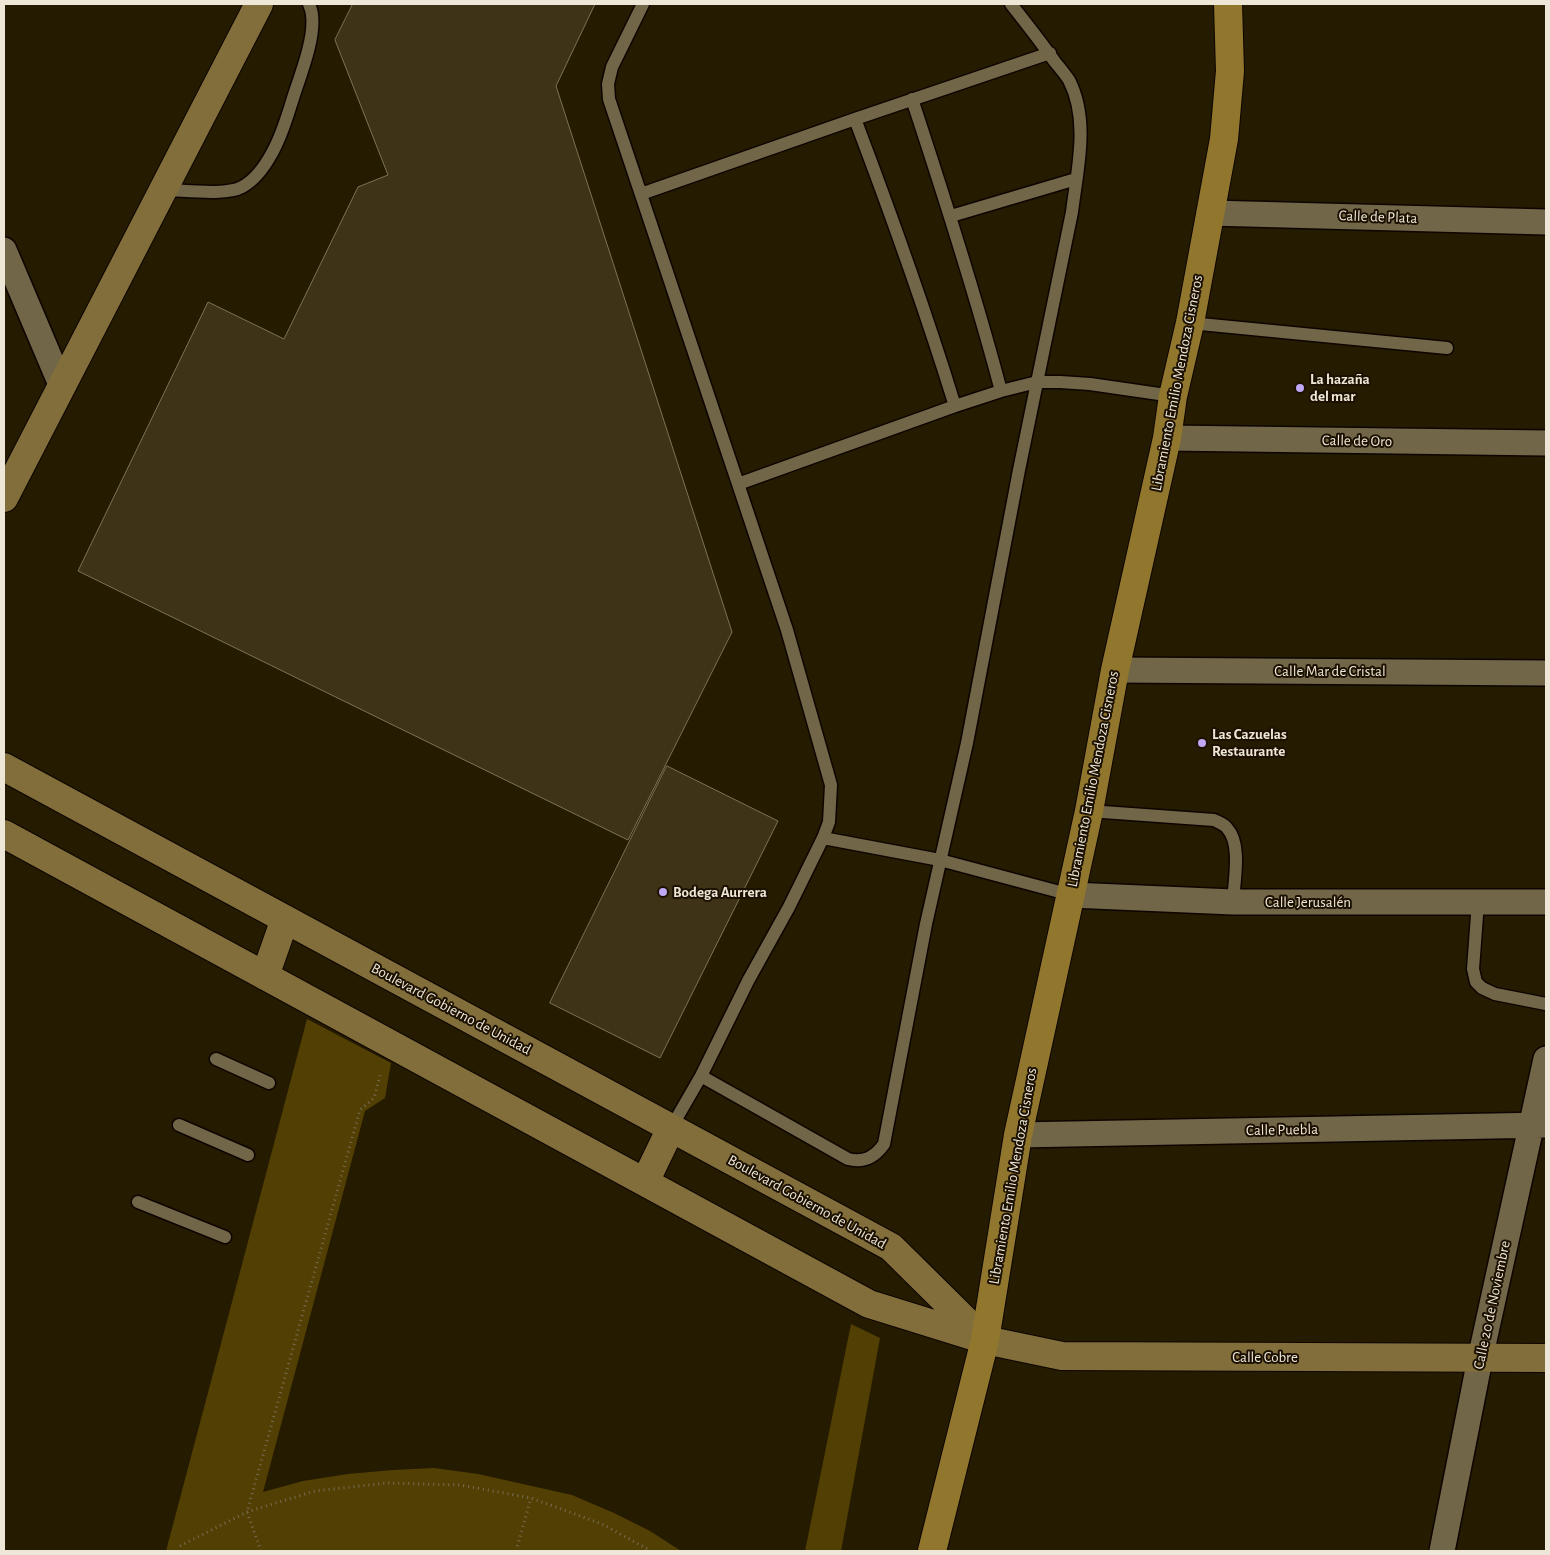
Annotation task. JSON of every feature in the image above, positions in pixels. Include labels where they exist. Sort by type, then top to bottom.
[{"type":"main road","name":"Libramiento Emilio Mendoza Cisneros","points":[[932,1551],[985,1340],[1018,1135],[1089,811],[1115,670],[1167,438],[1173,396],[1190,323],[1224,139],[1230,72],[1228,4]]},
{"type":"street","points":[[4,498],[258,4]]},
{"type":"street","name":"Calle de Plata","points":[[1210,213],[1546,222]]},
{"type":"street","points":[[4,250],[62,387]]},
{"type":"street","name":"Calle de Oro","points":[[1167,438],[1546,443]]},
{"type":"street","name":"Calle Mar de Cristal","points":[[1115,670],[1546,673]]},
{"type":"street","name":"Boulevard Gobierno de Unidad","points":[[4,767],[891,1247],[985,1340]]},
{"type":"street","points":[[4,834],[869,1304],[985,1340]]},
{"type":"street","name":"Calle Jerusalén","points":[[1070,895],[1233,902],[1546,902]]},
{"type":"street","points":[[265,976],[284,919]]},
{"type":"street","name":"Calle 20 de Noviembre","points":[[1442,1551],[1480,1359],[1539,1125],[1546,1060]]},
{"type":"street","name":"Calle Puebla","points":[[1018,1135],[1539,1125]]},
{"type":"street","points":[[645,1182],[671,1128]]},
{"type":"street","name":"Calle Cobre","points":[[985,1340],[1062,1356],[1546,1358]]},
{"type":"lane","points":[[163,190],[229,192],[241,188],[260,171],[272,154],[283,130],[306,57],[312,28],[312,15],[309,4]]},
{"type":"lane","points":[[643,4],[612,67],[608,84],[609,99],[787,630],[831,785],[829,822],[823,838],[790,907],[748,982],[701,1076],[671,1128]]},
{"type":"lane","points":[[701,1076],[848,1159],[866,1160],[878,1153],[884,1144],[926,924],[966,743],[1036,382],[1072,212],[1076,179],[1081,131],[1076,98],[1068,80],[1050,53],[1011,4]]},
{"type":"lane","points":[[641,194],[1050,53]]},
{"type":"lane","points":[[912,99],[951,216],[983,322],[1001,391]]},
{"type":"lane","points":[[855,119],[910,267],[955,406]]},
{"type":"lane","points":[[951,216],[1076,179]]},
{"type":"lane","points":[[1190,323],[1447,348]]},
{"type":"lane","points":[[738,484],[955,406],[1036,382],[1090,384],[1173,396]]},
{"type":"lane","points":[[1089,811],[1214,820],[1227,827],[1233,836],[1236,848],[1233,902]]},
{"type":"lane","points":[[823,838],[940,860],[1070,895]]},
{"type":"lane","points":[[1478,902],[1472,969],[1476,982],[1482,988],[1495,994],[1546,1004]]},
{"type":"lane","points":[[216,1059],[269,1083]]},
{"type":"lane","points":[[179,1125],[248,1155]]},
{"type":"lane","points":[[138,1202],[226,1237]]},
{"type":"path","points":[[261,1551],[247,1512],[360,1110],[374,1098],[381,1072]]},
{"type":"path","points":[[180,1546],[247,1512],[315,1490],[387,1483],[460,1485],[531,1498],[602,1524],[652,1551]]},
{"type":"path","points":[[516,1551],[531,1498]]},
{"type":"shaded area","points":[[307,1019],[391,1063],[385,1098],[365,1111],[263,1492],[303,1481],[393,1470],[434,1468],[478,1474],[572,1495],[650,1531],[681,1551],[166,1551]]},
{"type":"shaded area","points":[[851,1324],[880,1338],[841,1551],[805,1551]]},
{"type":"building","points":[[353,4],[595,4],[556,86],[732,632],[628,840],[78,571],[208,302],[284,339],[358,187],[388,175],[335,40]]},
{"type":"building","points":[[667,766],[778,821],[660,1058],[550,1003]]},
{"type":"place","name":"La hazaña del mar","points":[[1300,388]]},
{"type":"place","name":"Las Cazuelas Restaurante","points":[[1202,743]]},
{"type":"place","name":"Bodega Aurrera","points":[[663,892]]}]
